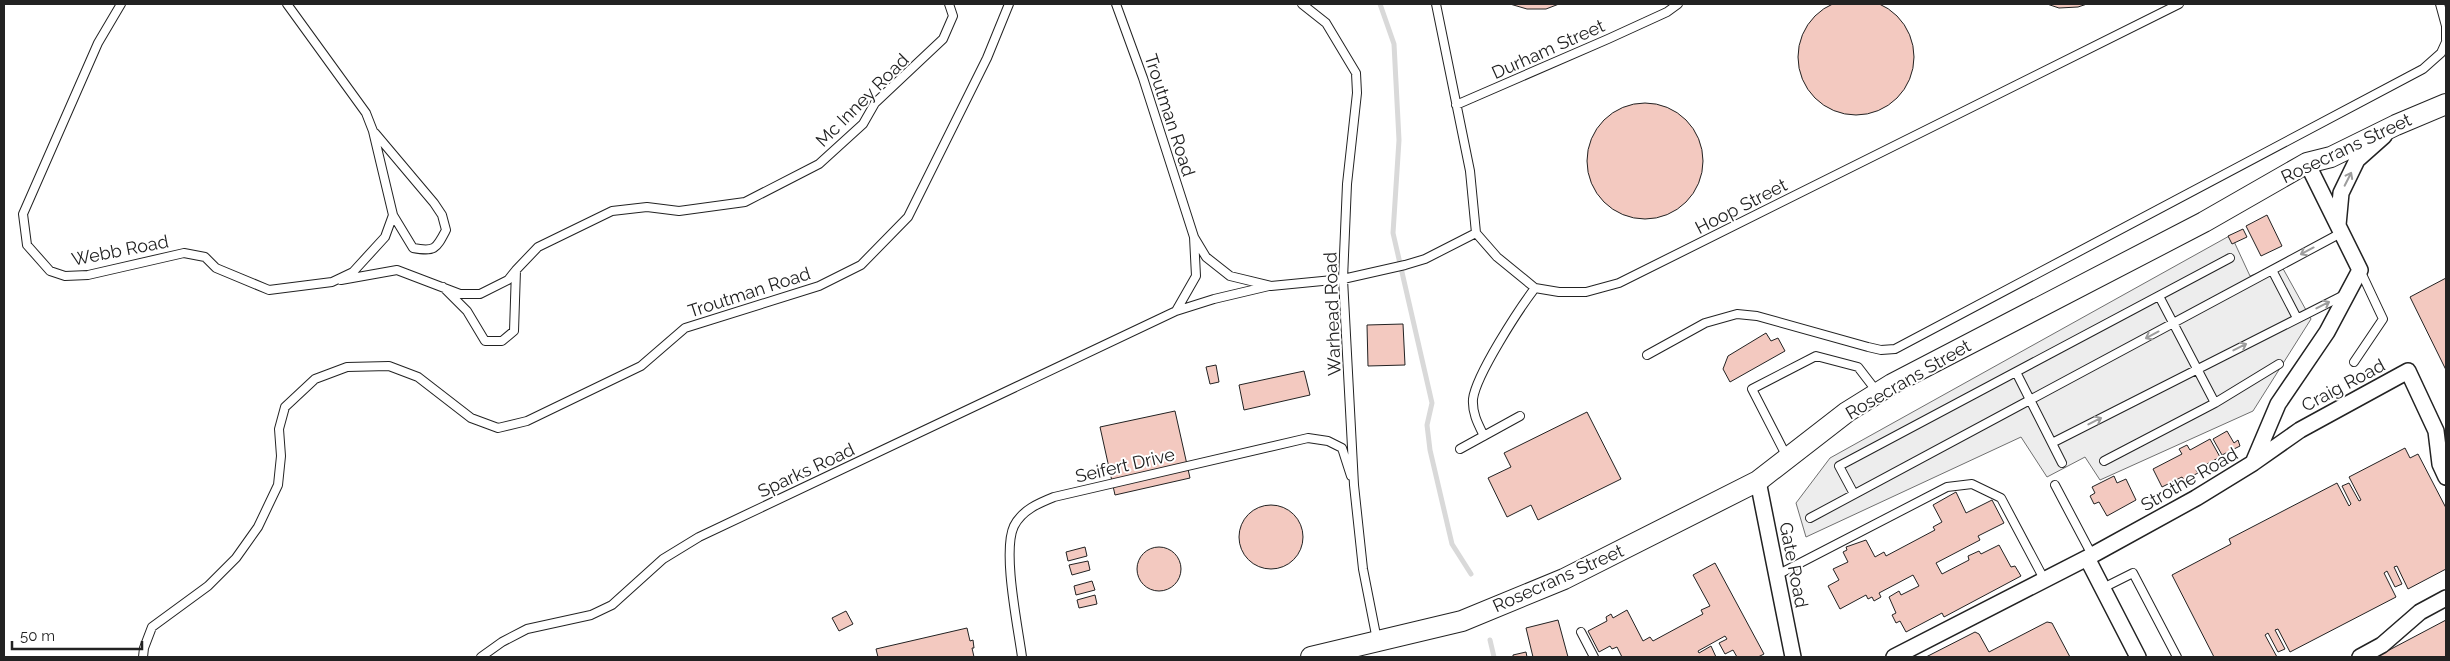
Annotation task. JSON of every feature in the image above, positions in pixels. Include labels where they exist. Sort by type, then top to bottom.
[{"type":"street","name":"Rosecrans Street","points":[[1311,657],[1462,621],[1564,579],[1758,481],[1847,412],[1878,393],[2204,222],[2307,163],[2331,157],[2396,125],[2446,104]]},
{"type":"street","points":[[2339,230],[2341,193],[2357,160],[2396,125]]},
{"type":"street","points":[[2307,163],[2360,270]]},
{"type":"street","name":"Strothe Road","points":[[1894,657],[2090,556],[2196,498],[2253,463],[2278,404],[2327,332],[2350,292],[2360,270]]},
{"type":"street","name":"Craig Road","points":[[2253,463],[2300,430],[2408,371],[2436,431],[2440,464],[2446,477]]},
{"type":"street","name":"Gate Road","points":[[1758,481],[1793,657]]},
{"type":"street","points":[[2090,556],[2103,588],[2138,657]]},
{"type":"street","points":[[2360,657],[2382,645],[2420,612],[2446,598]]},
{"type":"lane","name":"Webb Road","points":[[121,4],[98,43],[23,214],[27,245],[50,271],[65,276],[88,275],[184,253],[204,257],[216,268],[269,290],[332,282],[353,272],[385,237],[393,215]]},
{"type":"lane","points":[[287,4],[366,113],[374,131],[393,215],[413,248],[429,251],[437,247],[446,230],[442,215],[374,131]]},
{"type":"lane","name":"Mc Inney Road","points":[[332,282],[397,270],[460,294],[480,294],[508,280],[538,247],[612,211],[646,206],[679,211],[745,202],[819,164],[863,124],[875,103],[943,39],[953,16],[950,4]]},
{"type":"lane","name":"Troutman Road","points":[[143,657],[144,648],[152,627],[208,586],[236,558],[258,527],[278,485],[281,456],[279,429],[285,407],[315,379],[347,367],[389,366],[418,377],[472,418],[498,428],[527,421],[641,366],[685,328],[819,286],[861,265],[908,217],[987,58],[1009,4]]},
{"type":"lane","name":"Troutman Road","points":[[1116,4],[1143,78],[1194,237],[1206,257],[1230,276],[1271,286]]},
{"type":"lane","name":"Warhead Road","points":[[1302,4],[1326,23],[1356,73],[1358,93],[1347,184],[1344,279],[1354,485],[1363,569],[1378,642]]},
{"type":"lane","points":[[1436,4],[1470,170],[1476,233],[1497,256],[1535,288],[1517,311],[1481,378],[1473,398],[1473,413],[1484,436]]},
{"type":"lane","name":"Durham Street","points":[[1456,105],[1608,39],[1667,12],[1678,4]]},
{"type":"lane","name":"Hoop Street","points":[[1535,288],[1559,292],[1586,292],[1619,284],[2179,4]]},
{"type":"lane","points":[[1647,355],[1705,323],[1737,314],[1757,316],[1881,350],[1895,349],[2423,69],[2441,53],[2446,41],[2446,26],[2440,4]]},
{"type":"lane","points":[[1810,518],[2272,270],[2339,230]]},
{"type":"lane","name":"Troutman Road","points":[[1156,321],[1176,311],[1214,299],[1271,286],[1344,279],[1405,265],[1425,258],[1476,233]]},
{"type":"lane","name":"Troutman Road","points":[[1176,311],[1196,276],[1194,237]]},
{"type":"lane","points":[[1854,494],[1839,466],[2230,258]]},
{"type":"lane","points":[[443,287],[467,311],[485,341],[502,341],[514,331],[516,270]]},
{"type":"lane","points":[[2272,270],[2297,318]]},
{"type":"lane","points":[[2354,362],[2383,319],[2360,270]]},
{"type":"lane","points":[[2052,443],[2350,292]]},
{"type":"lane","points":[[2159,296],[2215,403]]},
{"type":"lane","name":"Sparks Road","points":[[481,657],[502,642],[527,629],[591,615],[612,605],[663,559],[699,537],[1156,321]]},
{"type":"lane","points":[[1787,457],[1752,389],[1816,356],[1858,367],[1878,393]]},
{"type":"lane","points":[[2104,461],[2215,403],[2279,364]]},
{"type":"lane","points":[[2016,372],[2062,463]]},
{"type":"lane","points":[[1460,449],[1520,416]]},
{"type":"lane","name":"Seifert Drive","points":[[1022,657],[1008,554],[1014,525],[1037,503],[1054,497],[1308,438],[1328,441],[1342,448],[1354,485]]},
{"type":"lane","points":[[1777,575],[1947,487],[1972,484],[2001,498],[2044,579]]},
{"type":"lane","points":[[2055,485],[2090,556]]},
{"type":"lane","points":[[2103,588],[2133,572],[2177,657]]},
{"type":"lane","points":[[1581,632],[1594,657]]},
{"type":"shaded area","points":[[2231,235],[2250,276],[2281,265],[2311,319],[2253,411],[2100,480],[2085,457],[2047,477],[2021,437],[1806,537],[1796,503],[1830,458]]},
{"type":"building","points":[[1856,-1],[1878,4],[1897,16],[1909,35],[1914,57],[1909,79],[1897,98],[1878,110],[1856,115],[1834,110],[1815,98],[1803,79],[1798,57],[1803,35],[1815,16],[1834,4]]},
{"type":"building","points":[[1510,4],[1559,4],[1546,9],[1527,9]]},
{"type":"building","points":[[2047,4],[2087,4],[2078,7],[2059,8]]},
{"type":"building","points":[[1645,103],[1667,107],[1677,112],[1686,120],[1694,129],[1699,139],[1703,161],[1699,183],[1694,193],[1686,202],[1677,210],[1667,215],[1645,219],[1623,215],[1613,210],[1604,202],[1596,193],[1591,183],[1587,161],[1591,139],[1596,129],[1604,120],[1613,112],[1623,107]]},
{"type":"building","points":[[2267,215],[2282,246],[2261,256],[2246,226]]},
{"type":"building","points":[[2243,229],[2247,237],[2232,244],[2228,236]]},
{"type":"building","points":[[2446,278],[2446,370],[2410,297]]},
{"type":"building","points":[[1403,324],[1405,365],[1368,366],[1367,325]]},
{"type":"building","points":[[1766,333],[1771,341],[1778,338],[1785,351],[1730,382],[1723,369],[1728,356]]},
{"type":"building","points":[[1216,365],[1219,382],[1210,384],[1206,367]]},
{"type":"building","points":[[1304,371],[1310,395],[1244,410],[1239,385]]},
{"type":"building","points":[[1175,411],[1190,478],[1115,495],[1100,427]]},
{"type":"building","points":[[1587,412],[1621,479],[1538,520],[1531,505],[1507,517],[1488,478],[1511,467],[1504,453]]},
{"type":"building","points":[[2227,431],[2234,443],[2238,440],[2240,446],[2222,455],[2213,439]]},
{"type":"building","points":[[2210,439],[2220,457],[2196,470],[2198,473],[2184,480],[2182,477],[2162,487],[2153,469],[2182,454],[2179,449],[2187,445],[2190,450]]},
{"type":"building","points":[[2405,448],[2410,458],[2418,454],[2446,508],[2446,569],[2408,589],[2397,566],[2394,567],[2402,584],[2395,587],[2387,571],[2384,573],[2396,597],[2290,652],[2278,629],[2275,630],[2285,649],[2278,652],[2268,633],[2265,635],[2277,657],[2214,657],[2172,575],[2231,544],[2229,539],[2337,483],[2349,506],[2351,504],[2342,486],[2349,483],[2359,501],[2361,500],[2349,477]]},
{"type":"building","points":[[2114,476],[2117,483],[2126,479],[2136,500],[2107,516],[2099,502],[2094,504],[2090,496],[2095,493],[2092,487]]},
{"type":"building","points":[[1956,492],[1966,513],[1992,500],[2004,523],[1978,536],[1980,540],[1936,563],[1942,574],[1969,560],[1968,556],[1979,551],[1981,554],[1999,545],[2011,567],[2015,566],[2021,576],[1944,617],[1942,613],[1906,632],[1900,621],[1896,623],[1892,615],[1896,613],[1889,597],[1899,591],[1901,595],[1919,586],[1913,575],[1879,593],[1881,597],[1874,601],[1872,597],[1868,599],[1866,595],[1840,609],[1828,586],[1839,580],[1833,569],[1848,562],[1843,552],[1847,550],[1846,547],[1866,540],[1875,557],[1884,552],[1886,556],[1935,530],[1933,527],[1942,522],[1933,505]]},
{"type":"building","points":[[1271,505],[1283,507],[1294,514],[1301,525],[1303,537],[1301,549],[1294,560],[1283,567],[1271,569],[1259,567],[1248,560],[1241,549],[1239,537],[1241,525],[1248,514],[1259,507]]},
{"type":"building","points":[[1085,547],[1087,556],[1068,561],[1066,552]]},
{"type":"building","points":[[1159,547],[1171,551],[1177,557],[1181,569],[1177,581],[1171,587],[1159,591],[1147,587],[1141,581],[1137,569],[1141,557],[1147,551]]},
{"type":"building","points":[[1088,561],[1090,570],[1072,575],[1069,565]]},
{"type":"building","points":[[1715,563],[1764,654],[1758,657],[1737,657],[1733,650],[1725,654],[1719,643],[1727,639],[1725,636],[1698,651],[1699,653],[1711,646],[1716,657],[1622,657],[1617,647],[1612,649],[1610,646],[1599,652],[1588,631],[1607,621],[1606,617],[1611,614],[1613,618],[1627,610],[1643,641],[1650,637],[1653,641],[1703,614],[1701,610],[1710,606],[1693,575]]},
{"type":"building","points":[[1092,581],[1095,590],[1076,595],[1074,586]]},
{"type":"building","points":[[1095,595],[1097,604],[1079,608],[1077,600]]},
{"type":"building","points":[[846,611],[853,624],[839,631],[832,618]]},
{"type":"building","points":[[1558,620],[1568,657],[1533,657],[1526,628]]},
{"type":"building","points":[[2446,620],[2446,657],[2376,657]]},
{"type":"building","points":[[2047,622],[2052,623],[2070,657],[1926,657],[1975,632],[1979,634],[1989,652]]},
{"type":"building","points":[[967,628],[970,641],[973,640],[974,657],[878,657],[876,649]]},
{"type":"building","points":[[1526,652],[1527,657],[1513,657],[1513,655]]},
{"type":"waterway","points":[[1380,4],[1394,44],[1399,140],[1393,233],[1432,403],[1427,425],[1430,450],[1452,544],[1471,574]]},
{"type":"waterway","points":[[1490,640],[1494,657]]}]
